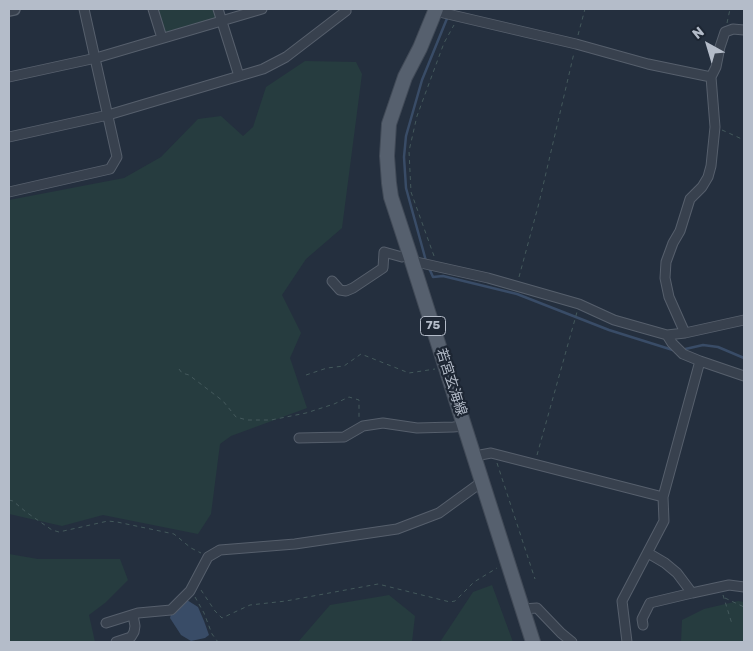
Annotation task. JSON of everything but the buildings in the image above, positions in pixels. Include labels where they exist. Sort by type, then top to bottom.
[{"type":"main road","name":"若宮玄海線","points":[[434,10],[394,107],[389,124],[387,168],[392,197],[533,642]]},
{"type":"street","points":[[9,10],[14,9]]},
{"type":"street","points":[[9,192],[110,169],[117,156],[84,9]]},
{"type":"street","points":[[153,9],[162,38]]},
{"type":"street","points":[[218,9],[239,76]]},
{"type":"street","points":[[9,77],[96,58],[262,9]]},
{"type":"street","points":[[9,137],[108,115],[263,69],[286,57],[346,11],[346,9]]},
{"type":"street","points":[[434,10],[576,44],[648,64],[711,77]]},
{"type":"street","points":[[685,333],[669,298],[666,262],[673,242],[680,231],[690,199],[702,187],[708,177],[711,166],[715,127],[711,77],[725,32],[733,29],[744,30]]},
{"type":"street","points":[[332,281],[340,290],[346,291],[353,288],[383,268],[384,252],[579,304],[614,320],[667,335],[744,320]]},
{"type":"street","points":[[667,335],[683,354],[700,362],[744,376]]},
{"type":"street","points":[[627,642],[622,601],[664,521],[663,497],[700,362]]},
{"type":"street","points":[[299,438],[344,437],[363,426],[383,423],[417,428],[465,426]]},
{"type":"street","points":[[475,456],[491,453],[663,497]]},
{"type":"street","points":[[106,623],[133,615],[171,610],[193,587],[208,557],[220,550],[296,544],[397,529],[439,513],[483,481]]},
{"type":"street","points":[[648,553],[665,562],[677,573],[692,593]]},
{"type":"street","points":[[644,625],[642,619],[650,604],[729,585],[744,587]]},
{"type":"street","points":[[523,609],[537,608],[572,642]]},
{"type":"street","points":[[116,642],[131,637],[135,626],[133,615]]},
{"type":"path","points":[[516,286],[539,203],[585,9]]},
{"type":"path","points":[[725,32],[730,9]]},
{"type":"path","points":[[434,266],[434,257],[411,192],[409,150],[417,116],[444,43],[460,17]]},
{"type":"path","points":[[715,127],[744,140]]},
{"type":"path","points":[[535,464],[579,304]]},
{"type":"path","points":[[306,375],[327,368],[344,366],[361,354],[409,373],[435,369],[445,364]]},
{"type":"path","points":[[179,369],[223,401],[236,417],[247,420],[271,420],[306,413],[349,397],[359,400],[358,416],[363,426]]},
{"type":"path","points":[[497,455],[497,462],[535,579]]},
{"type":"path","points":[[9,500],[52,530],[59,532],[108,521],[117,522],[174,534],[191,548],[208,557]]},
{"type":"path","points":[[193,587],[206,596],[215,612],[222,618],[250,605],[378,584],[450,602],[455,601],[474,582],[508,563]]},
{"type":"path","points":[[193,587],[212,634],[218,642]]},
{"type":"path","points":[[721,587],[732,624]]},
{"type":"path","points":[[724,598],[744,607]]},
{"type":"green space","points":[[156,9],[215,9],[217,16],[215,19],[165,34],[162,31]]},
{"type":"green space","points":[[305,61],[356,62],[362,74],[342,228],[306,259],[282,295],[301,333],[290,358],[307,408],[231,436],[220,444],[211,514],[198,534],[103,515],[62,526],[9,514],[9,200],[124,178],[161,157],[198,119],[221,116],[243,136],[253,127],[266,87]]},
{"type":"green space","points":[[9,554],[38,559],[120,559],[128,580],[105,603],[89,615],[95,642],[9,642]]},
{"type":"green space","points":[[492,585],[513,642],[440,642],[473,592]]},
{"type":"green space","points":[[389,595],[415,616],[412,642],[298,642],[330,605]]},
{"type":"green space","points":[[738,601],[744,602],[744,642],[681,642],[682,620],[704,609]]},
{"type":"water","points":[[187,600],[198,607],[209,635],[205,638],[191,641],[181,635],[170,618],[171,614]]},
{"type":"waterway","points":[[426,261],[406,188],[404,157],[406,136],[422,80],[448,16]]},
{"type":"waterway","points":[[429,268],[433,277],[443,276],[517,294],[609,330],[676,351]]},
{"type":"waterway","points":[[681,350],[703,345],[718,347],[744,358]]}]
